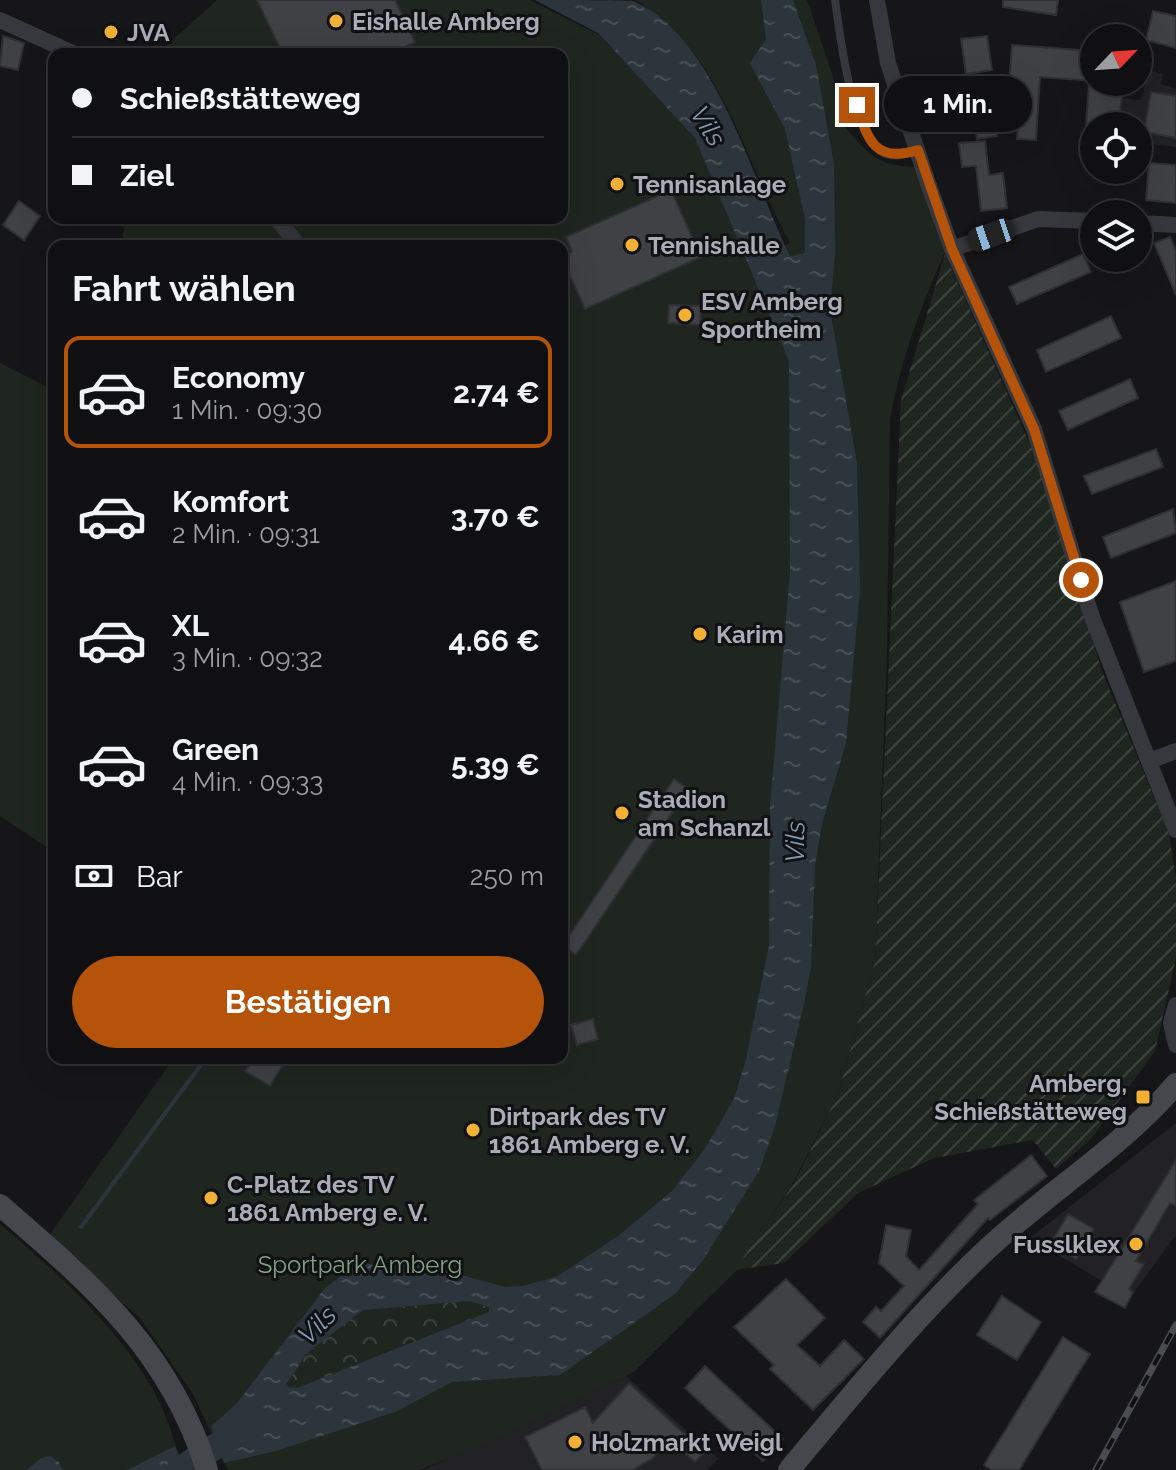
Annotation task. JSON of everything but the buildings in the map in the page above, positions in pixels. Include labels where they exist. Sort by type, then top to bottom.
[{"type":"main road","points":[[789,1470],[917,1318],[1022,1217],[1145,1120],[1176,1084]]},
{"type":"main road","points":[[0,1205],[101,1294],[139,1338],[176,1398],[207,1470]]},
{"type":"street","points":[[877,0],[888,63],[952,249],[1034,429],[1092,617],[1176,830]]},
{"type":"street","points":[[0,20],[62,48]]},
{"type":"street","points":[[952,249],[1038,219],[1080,220]]},
{"type":"street","points":[[281,224],[294,240]]},
{"type":"street","points":[[1152,224],[1176,225]]},
{"type":"street","points":[[1149,761],[1176,751]]},
{"type":"street","points":[[1176,1005],[1171,1023],[1176,1045]]},
{"type":"lane","points":[[835,0],[844,57],[863,124],[879,150],[892,156],[918,150]]},
{"type":"shaded area","points":[[1152,71],[1163,74],[1161,84],[1176,89],[1176,147],[1152,144],[1152,112],[1121,112],[1122,98],[1141,100],[1142,96],[1152,96]]},
{"type":"shaded area","points":[[1176,1123],[1176,1235],[1130,1298],[1030,1238]]},
{"type":"shaded area","points":[[626,1376],[718,1459],[708,1470],[423,1470]]},
{"type":"green space","name":"Sportpark Amberg","points":[[217,0],[530,0],[599,35],[695,136],[748,259],[790,243],[735,124],[696,56],[643,4],[634,0],[807,0],[848,121],[844,126],[875,157],[893,164],[918,167],[945,252],[912,334],[890,420],[887,654],[875,961],[838,1094],[793,1183],[736,1271],[634,1372],[505,1435],[420,1470],[228,1470],[193,1394],[140,1318],[48,1237],[170,1064],[568,1064],[568,240],[123,240],[124,224],[568,224],[568,48],[164,48]]},
{"type":"green space","points":[[945,254],[1034,453],[1102,671],[1169,834],[1176,878],[1176,958],[1155,1051],[1091,1139],[1056,1169],[1033,1140],[934,1158],[858,1193],[784,1263],[735,1270],[794,1183],[838,1094],[875,961],[901,400]]},
{"type":"green space","points":[[0,363],[48,387],[48,848],[0,816]]},
{"type":"green space","points":[[0,1224],[67,1283],[128,1351],[159,1401],[184,1470],[0,1470]]},
{"type":"green space","points":[[470,1301],[489,1307],[489,1313],[297,1388],[284,1387],[307,1353],[363,1310]]},
{"type":"water","points":[[535,0],[633,1],[662,19],[687,45],[729,114],[790,256],[805,253],[805,219],[785,129],[750,63],[766,39],[761,0],[793,0],[816,65],[834,164],[835,254],[830,310],[857,463],[860,590],[846,743],[822,824],[815,865],[811,966],[775,1126],[759,1171],[703,1260],[675,1294],[560,1375],[452,1382],[395,1412],[276,1451],[224,1463],[211,1427],[237,1403],[325,1288],[356,1265],[390,1262],[429,1266],[505,1287],[523,1286],[558,1276],[618,1236],[672,1191],[704,1150],[734,1099],[746,1059],[769,945],[770,807],[790,572],[789,361],[695,138],[598,33]],"holes":[[[470,1301],[489,1307],[489,1312],[297,1388],[285,1386],[307,1353],[363,1310]]]},
{"type":"water","points":[[175,1446],[184,1470],[127,1470]]},
{"type":"water","points":[[50,1456],[59,1462],[62,1470],[27,1470],[41,1458]]},
{"type":"waterway","points":[[81,1227],[202,1064]]},
{"type":"waterway","name":"Vils","points":[[179,1470],[246,1427]]},
{"type":"railway","points":[[1096,1470],[1176,1325]]},
{"type":"place","name":"Eishalle Amberg","points":[[336,21]]},
{"type":"place","name":"JVA","points":[[111,32]]},
{"type":"place","name":"Tennisanlage","points":[[617,184]]},
{"type":"place","name":"Tennishalle","points":[[632,245]]},
{"type":"place","name":"ESV Amberg Sportheim","points":[[685,315]]},
{"type":"place","name":"Karim","points":[[700,634]]},
{"type":"place","name":"Stadion am Schanzl","points":[[622,813]]},
{"type":"place","name":"Amberg, Schießstätteweg","points":[[1143,1097]]},
{"type":"place","name":"Dirtpark des TV 1861 Amberg e. V.","points":[[473,1130]]},
{"type":"place","name":"C-Platz des TV 1861 Amberg e. V.","points":[[211,1198]]},
{"type":"place","name":"Fusslklex","points":[[1136,1244]]},
{"type":"place","name":"Holzmarkt Weigl","points":[[575,1442]]},
{"type":"route","points":[[857,105],[863,124],[879,150],[892,156],[918,150],[952,249],[1034,429],[1081,580]]}]
